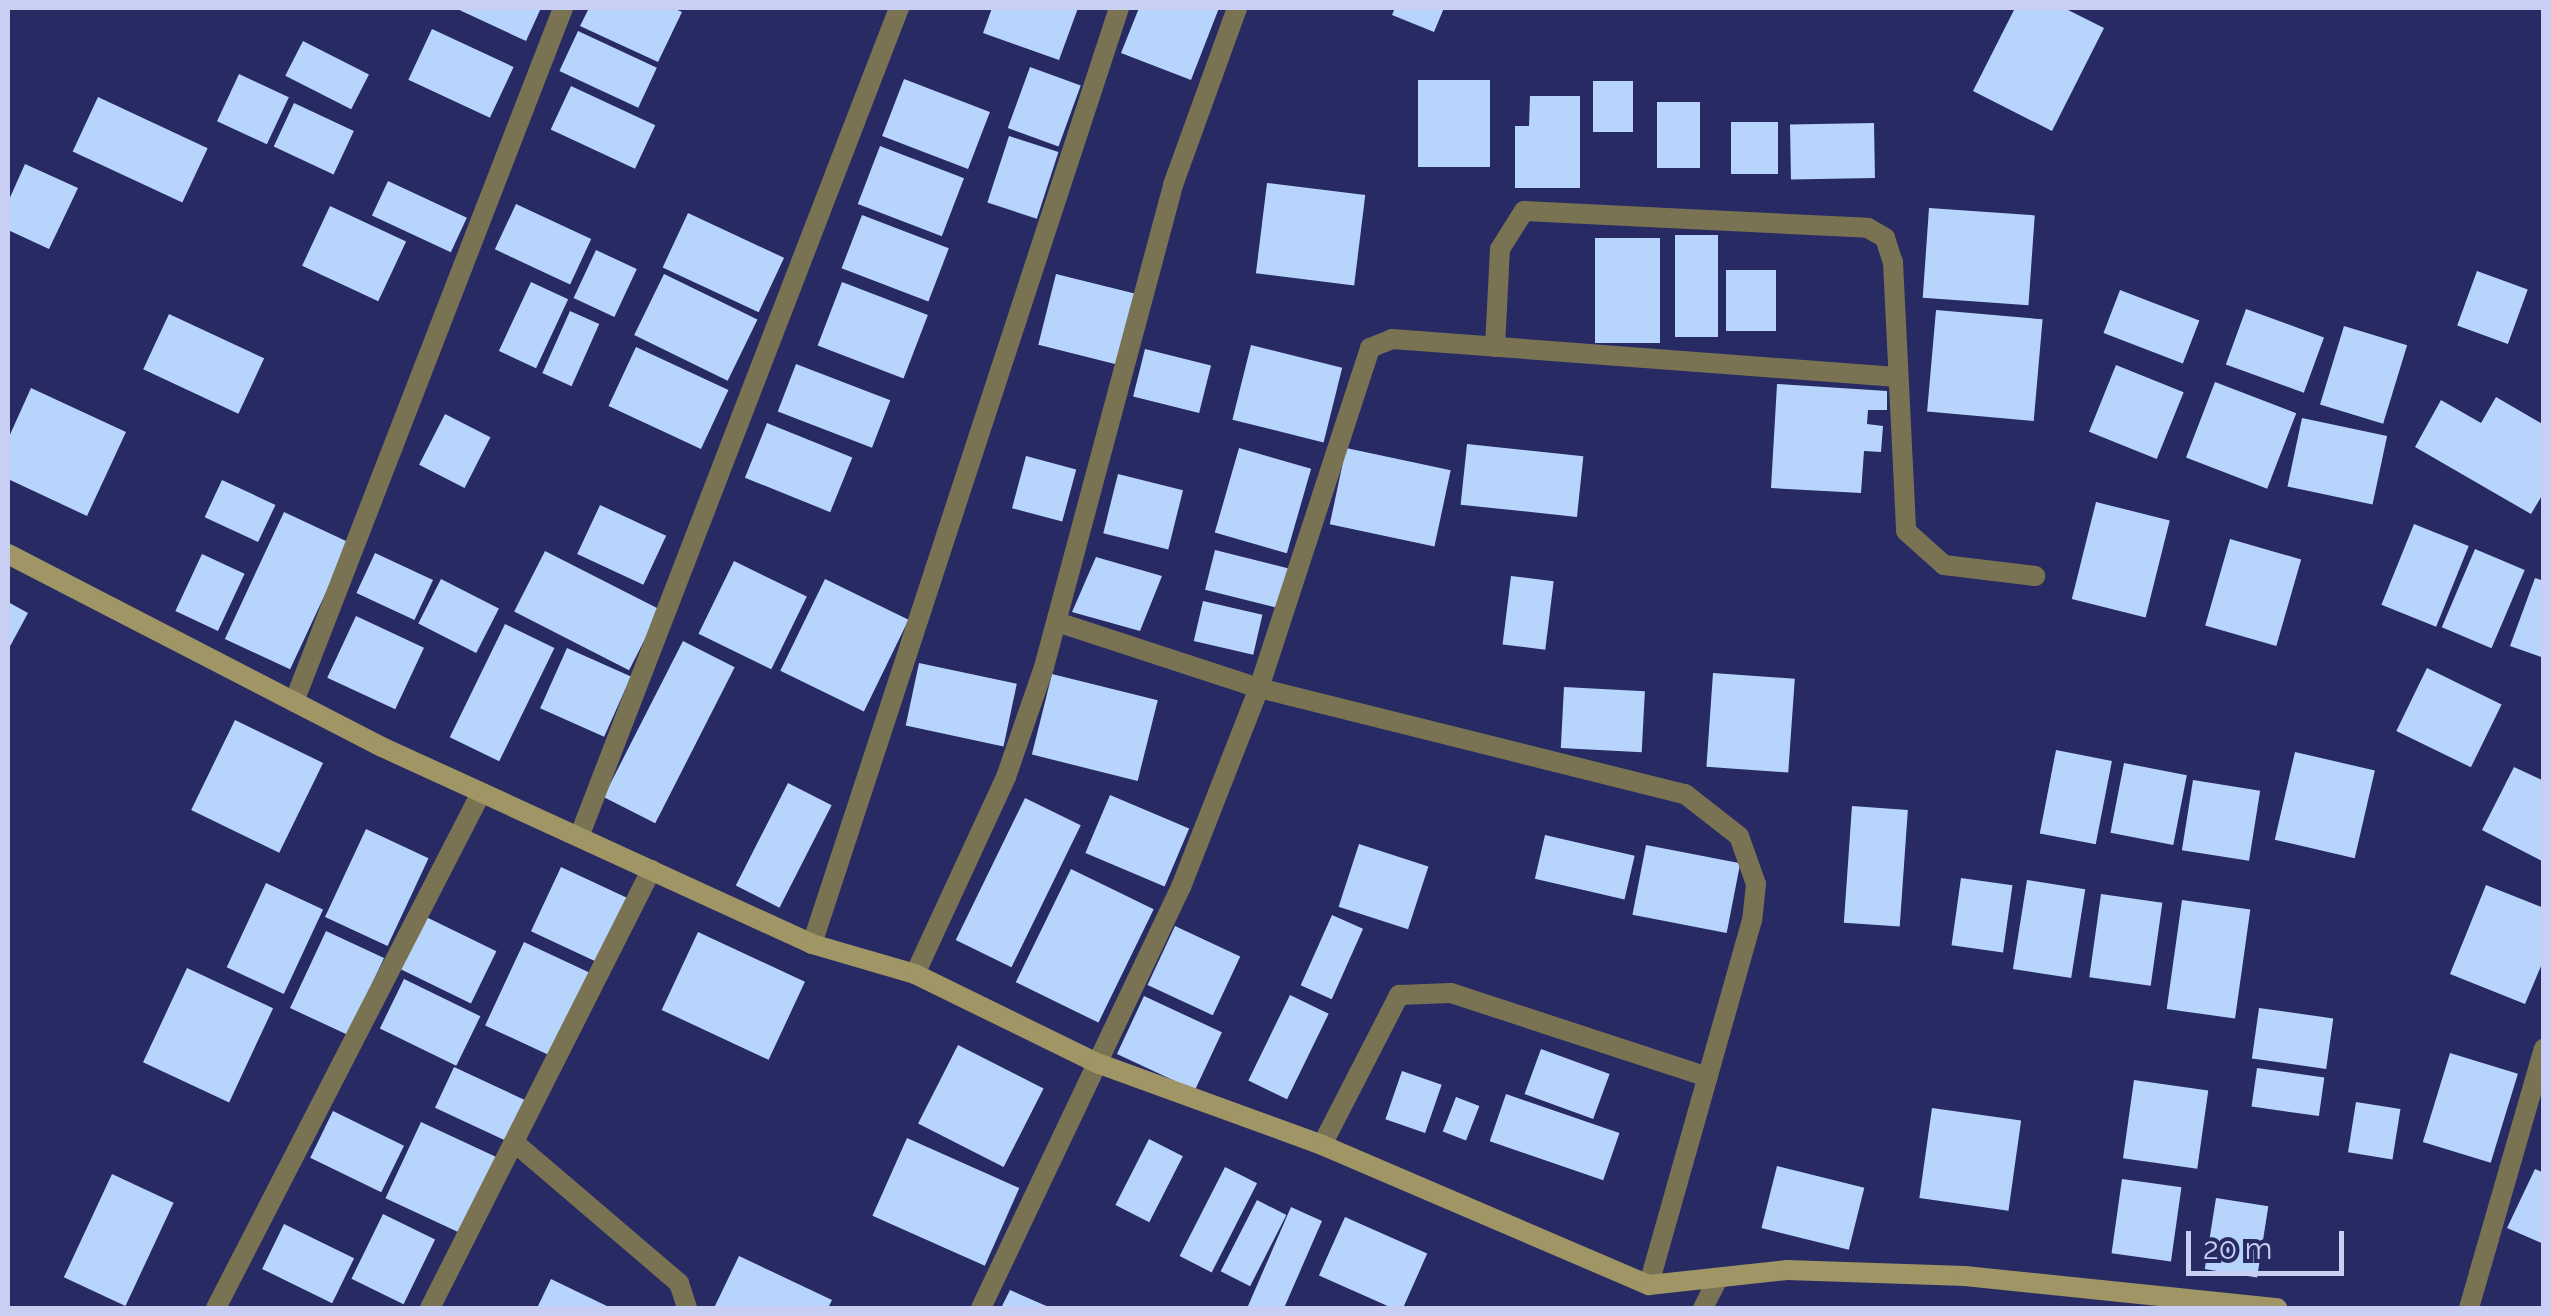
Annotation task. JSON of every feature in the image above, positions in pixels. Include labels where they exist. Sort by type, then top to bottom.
[{"type":"street","points":[[294,702],[563,8]]},
{"type":"street","points":[[579,838],[899,8]]},
{"type":"street","points":[[812,944],[1119,8]]},
{"type":"street","points":[[915,974],[1006,777],[1057,622],[1172,185],[1238,8]]},
{"type":"street","points":[[1495,347],[1500,249],[1524,211],[1845,222],[1885,238],[1897,376],[1901,505],[1919,549],[1944,565],[2035,576]]},
{"type":"street","points":[[982,1308],[1181,887],[1260,688],[1370,348],[1392,338],[1897,376]]},
{"type":"street","points":[[8,554],[294,702],[812,944],[915,974],[1097,1063],[1322,1145],[1648,1285],[1715,1284],[1787,1270],[1965,1276],[2265,1308]]},
{"type":"street","points":[[1057,622],[1260,688],[1685,794],[1715,811],[1739,836],[1756,884],[1708,1076],[1648,1285]]},
{"type":"street","points":[[216,1308],[481,792]]},
{"type":"street","points":[[430,1308],[651,870]]},
{"type":"street","points":[[1322,1145],[1398,995],[1451,993],[1708,1076]]},
{"type":"street","points":[[2470,1308],[2544,1048]]},
{"type":"street","points":[[515,1143],[679,1283],[686,1308]]},
{"type":"street","points":[[1703,1308],[1715,1284]]},
{"type":"building","points":[[455,8],[541,8],[526,41]]},
{"type":"building","points":[[589,8],[673,8],[682,12],[658,62],[580,26]]},
{"type":"building","points":[[992,8],[1078,8],[1059,60],[983,33]]},
{"type":"building","points":[[1139,8],[1219,8],[1191,80],[1121,53]]},
{"type":"building","points":[[1395,8],[1444,8],[1434,32],[1392,15]]},
{"type":"building","points":[[2015,8],[2064,8],[2104,28],[2052,131],[1973,91]]},
{"type":"building","points":[[432,29],[514,67],[490,118],[408,80]]},
{"type":"building","points":[[578,31],[657,68],[638,108],[559,71]]},
{"type":"building","points":[[303,41],[369,75],[351,109],[285,76]]},
{"type":"building","points":[[1030,67],[1081,85],[1059,147],[1008,128]]},
{"type":"building","points":[[239,74],[289,97],[267,144],[217,121]]},
{"type":"building","points":[[904,79],[990,112],[968,169],[882,136]]},
{"type":"building","points":[[1418,80],[1490,80],[1490,167],[1418,167]]},
{"type":"building","points":[[1593,81],[1633,81],[1633,132],[1593,132]]},
{"type":"building","points":[[571,86],[655,125],[635,169],[551,130]]},
{"type":"building","points":[[1530,96],[1580,96],[1580,188],[1515,188],[1515,126],[1529,126]]},
{"type":"building","points":[[98,97],[208,148],[182,203],[73,151]]},
{"type":"building","points":[[1657,102],[1700,102],[1700,168],[1657,168]]},
{"type":"building","points":[[294,103],[354,131],[334,174],[274,147]]},
{"type":"building","points":[[1731,122],[1778,122],[1778,174],[1731,174]]},
{"type":"building","points":[[1874,123],[1875,178],[1791,179],[1790,124]]},
{"type":"building","points":[[1009,136],[1058,152],[1037,219],[987,203]]},
{"type":"building","points":[[880,146],[964,178],[942,236],[858,204]]},
{"type":"building","points":[[25,164],[78,188],[49,249],[8,230],[8,202]]},
{"type":"building","points":[[388,181],[467,218],[451,252],[372,215]]},
{"type":"building","points":[[1267,183],[1365,195],[1354,285],[1256,273]]},
{"type":"building","points":[[516,204],[591,239],[570,284],[495,249]]},
{"type":"building","points":[[330,206],[406,241],[378,301],[302,266]]},
{"type":"building","points":[[1929,208],[2035,215],[2028,305],[1923,298]]},
{"type":"building","points":[[688,213],[784,258],[759,312],[663,267]]},
{"type":"building","points":[[862,215],[949,248],[928,302],[842,268]]},
{"type":"building","points":[[1675,235],[1718,235],[1718,337],[1675,337]]},
{"type":"building","points":[[1595,238],[1660,238],[1660,343],[1595,343]]},
{"type":"building","points":[[596,250],[637,269],[614,317],[574,298]]},
{"type":"building","points":[[1726,270],[1776,270],[1776,331],[1726,331]]},
{"type":"building","points":[[2477,271],[2528,289],[2508,344],[2457,326]]},
{"type":"building","points":[[664,274],[757,320],[728,381],[634,335]]},
{"type":"building","points":[[1056,274],[1136,294],[1118,365],[1038,345]]},
{"type":"building","points":[[531,282],[568,299],[536,368],[499,351]]},
{"type":"building","points":[[842,282],[928,315],[904,378],[818,345]]},
{"type":"building","points":[[2120,290],[2199,320],[2183,363],[2104,333]]},
{"type":"building","points":[[2246,309],[2324,337],[2304,393],[2226,364]]},
{"type":"building","points":[[1936,310],[2043,319],[2034,421],[1927,412]]},
{"type":"building","points":[[570,311],[599,324],[572,386],[542,373]]},
{"type":"building","points":[[169,314],[264,358],[238,414],[143,369]]},
{"type":"building","points":[[2344,326],[2407,345],[2383,424],[2320,404]]},
{"type":"building","points":[[1251,345],[1342,368],[1324,442],[1232,420]]},
{"type":"building","points":[[636,347],[728,390],[701,449],[609,406]]},
{"type":"building","points":[[1145,349],[1211,365],[1199,413],[1133,397]]},
{"type":"building","points":[[796,364],[890,400],[872,448],[778,412]]},
{"type":"building","points":[[2116,365],[2184,392],[2157,459],[2089,432]]},
{"type":"building","points":[[2215,382],[2296,413],[2267,489],[2186,458]]},
{"type":"building","points":[[1777,384],[1887,391],[1887,410],[1868,410],[1867,424],[1883,426],[1881,452],[1864,451],[1861,493],[1771,488]]},
{"type":"building","points":[[31,388],[126,432],[87,516],[8,479],[8,439]]},
{"type":"building","points":[[2496,397],[2544,425],[2544,492],[2531,514],[2415,447],[2441,400],[2481,423]]},
{"type":"building","points":[[445,414],[490,437],[465,488],[419,465]]},
{"type":"building","points":[[2302,418],[2387,436],[2373,505],[2287,486]]},
{"type":"building","points":[[767,423],[852,457],[830,512],[745,478]]},
{"type":"building","points":[[1467,444],[1583,456],[1577,517],[1461,505]]},
{"type":"building","points":[[1239,448],[1311,469],[1287,553],[1215,533]]},
{"type":"building","points":[[1346,448],[1451,470],[1434,547],[1330,524]]},
{"type":"building","points":[[1026,456],[1076,469],[1062,522],[1012,508]]},
{"type":"building","points":[[1118,474],[1183,490],[1168,549],[1103,533]]},
{"type":"building","points":[[222,480],[275,505],[258,542],[205,517]]},
{"type":"building","points":[[2096,502],[2170,520],[2146,617],[2072,599]]},
{"type":"building","points":[[600,505],[666,536],[643,585],[577,554]]},
{"type":"building","points":[[284,512],[349,542],[290,669],[225,639]]},
{"type":"building","points":[[2414,524],[2469,546],[2436,627],[2381,605]]},
{"type":"building","points":[[2230,539],[2301,559],[2276,646],[2205,626]]},
{"type":"building","points":[[2475,549],[2525,570],[2491,648],[2442,627]]},
{"type":"building","points":[[1215,550],[1290,569],[1280,608],[1205,590]]},
{"type":"building","points":[[545,551],[660,610],[629,670],[514,612]]},
{"type":"building","points":[[375,553],[433,580],[414,620],[356,593]]},
{"type":"building","points":[[202,554],[245,574],[218,631],[175,611]]},
{"type":"building","points":[[1096,557],[1162,576],[1140,631],[1072,612]]},
{"type":"building","points":[[734,561],[807,597],[771,669],[698,634]]},
{"type":"building","points":[[1511,576],[1554,581],[1545,650],[1503,644]]},
{"type":"building","points":[[2535,578],[2544,581],[2544,658],[2510,646]]},
{"type":"building","points":[[441,579],[499,609],[476,653],[418,624]]},
{"type":"building","points":[[825,579],[909,620],[864,711],[780,671]]},
{"type":"building","points":[[1203,601],[1262,615],[1253,655],[1194,641]]},
{"type":"building","points":[[8,602],[28,613],[8,650]]},
{"type":"building","points":[[356,616],[424,648],[395,709],[327,678]]},
{"type":"building","points":[[505,624],[554,648],[499,761],[450,737]]},
{"type":"building","points":[[683,641],[735,667],[655,823],[604,797]]},
{"type":"building","points":[[567,648],[631,676],[604,737],[540,708]]},
{"type":"building","points":[[919,663],[1017,684],[1004,746],[906,726]]},
{"type":"building","points":[[2427,668],[2502,704],[2471,767],[2396,731]]},
{"type":"building","points":[[1713,673],[1795,679],[1788,772],[1706,767]]},
{"type":"building","points":[[1052,674],[1158,700],[1138,781],[1032,755]]},
{"type":"building","points":[[1564,687],[1645,691],[1642,752],[1561,748]]},
{"type":"building","points":[[235,720],[323,763],[279,853],[191,810]]},
{"type":"building","points":[[2056,750],[2112,761],[2096,844],[2040,833]]},
{"type":"building","points":[[2295,752],[2375,770],[2355,858],[2275,840]]},
{"type":"building","points":[[2124,763],[2187,775],[2173,845],[2110,833]]},
{"type":"building","points":[[2514,767],[2544,781],[2544,862],[2482,830]]},
{"type":"building","points":[[2193,780],[2260,791],[2249,861],[2182,850]]},
{"type":"building","points":[[788,783],[832,805],[779,908],[736,885]]},
{"type":"building","points":[[1110,795],[1189,829],[1165,887],[1085,853]]},
{"type":"building","points":[[1025,798],[1081,825],[1011,967],[956,940]]},
{"type":"building","points":[[1852,806],[1908,810],[1900,927],[1844,923]]},
{"type":"building","points":[[366,829],[429,858],[388,946],[325,917]]},
{"type":"building","points":[[1545,835],[1635,856],[1625,900],[1535,879]]},
{"type":"building","points":[[1359,844],[1428,867],[1408,929],[1339,907]]},
{"type":"building","points":[[1646,845],[1740,863],[1727,933],[1632,915]]},
{"type":"building","points":[[561,867],[629,899],[599,963],[531,931]]},
{"type":"building","points":[[1071,869],[1154,909],[1098,1023],[1016,982]]},
{"type":"building","points":[[1961,878],[2012,885],[2003,953],[1952,945]]},
{"type":"building","points":[[2027,880],[2085,889],[2071,978],[2013,969]]},
{"type":"building","points":[[266,883],[323,910],[284,994],[227,967]]},
{"type":"building","points":[[2486,885],[2544,908],[2544,959],[2525,1004],[2450,974]]},
{"type":"building","points":[[2101,894],[2162,903],[2151,986],[2089,977]]},
{"type":"building","points":[[2182,900],[2250,910],[2235,1019],[2167,1009]]},
{"type":"building","points":[[420,914],[496,951],[471,1003],[395,966]]},
{"type":"building","points":[[1332,915],[1363,929],[1332,999],[1301,985]]},
{"type":"building","points":[[1175,926],[1240,956],[1213,1015],[1148,985]]},
{"type":"building","points":[[326,931],[384,958],[348,1035],[290,1008]]},
{"type":"building","points":[[698,932],[805,982],[769,1060],[662,1010]]},
{"type":"building","points":[[524,942],[592,974],[553,1057],[485,1025]]},
{"type":"building","points":[[187,968],[273,1008],[229,1102],[143,1062]]},
{"type":"building","points":[[404,979],[480,1016],[456,1066],[380,1028]]},
{"type":"building","points":[[1290,995],[1329,1014],[1287,1099],[1248,1080]]},
{"type":"building","points":[[1144,996],[1222,1032],[1195,1090],[1117,1054]]},
{"type":"building","points":[[2259,1008],[2333,1018],[2326,1069],[2252,1059]]},
{"type":"building","points":[[958,1045],[1044,1089],[1004,1167],[918,1123]]},
{"type":"building","points":[[1541,1049],[1610,1074],[1593,1119],[1525,1094]]},
{"type":"building","points":[[2450,1053],[2518,1074],[2491,1163],[2423,1142]]},
{"type":"building","points":[[454,1067],[527,1101],[507,1142],[435,1108]]},
{"type":"building","points":[[2257,1068],[2324,1077],[2319,1116],[2252,1107]]},
{"type":"building","points":[[1402,1071],[1442,1085],[1425,1133],[1385,1119]]},
{"type":"building","points":[[2134,1080],[2208,1090],[2197,1169],[2123,1158]]},
{"type":"building","points":[[1506,1094],[1619,1133],[1603,1180],[1490,1141]]},
{"type":"building","points":[[1456,1097],[1479,1106],[1466,1141],[1443,1132]]},
{"type":"building","points":[[2356,1102],[2400,1109],[2392,1159],[2348,1152]]},
{"type":"building","points":[[1932,1108],[2021,1121],[2008,1211],[1919,1198]]},
{"type":"building","points":[[333,1111],[404,1146],[381,1192],[310,1158]]},
{"type":"building","points":[[421,1122],[502,1160],[466,1236],[386,1198]]},
{"type":"building","points":[[907,1138],[1019,1188],[985,1266],[872,1216]]},
{"type":"building","points":[[1149,1139],[1183,1156],[1149,1222],[1115,1205]]},
{"type":"building","points":[[1777,1166],[1864,1188],[1849,1250],[1762,1228]]},
{"type":"building","points":[[1225,1167],[1257,1183],[1212,1272],[1180,1256]]},
{"type":"building","points":[[2535,1169],[2544,1173],[2544,1244],[2507,1228]]},
{"type":"building","points":[[112,1174],[174,1203],[125,1306],[64,1277]]},
{"type":"building","points":[[2122,1179],[2181,1187],[2171,1262],[2112,1253]]},
{"type":"building","points":[[2216,1198],[2268,1206],[2257,1277],[2205,1269]]},
{"type":"building","points":[[1257,1200],[1286,1215],[1250,1286],[1221,1271]]},
{"type":"building","points":[[1291,1207],[1322,1221],[1284,1308],[1248,1306]]},
{"type":"building","points":[[383,1214],[435,1239],[404,1304],[351,1279]]},
{"type":"building","points":[[1345,1217],[1427,1254],[1403,1308],[1392,1308],[1319,1275]]},
{"type":"building","points":[[284,1224],[354,1258],[332,1303],[262,1269]]},
{"type":"building","points":[[739,1256],[832,1300],[828,1308],[714,1308]]},
{"type":"building","points":[[551,1279],[611,1308],[537,1308]]},
{"type":"building","points":[[1010,1290],[1051,1308],[1001,1308]]}]
